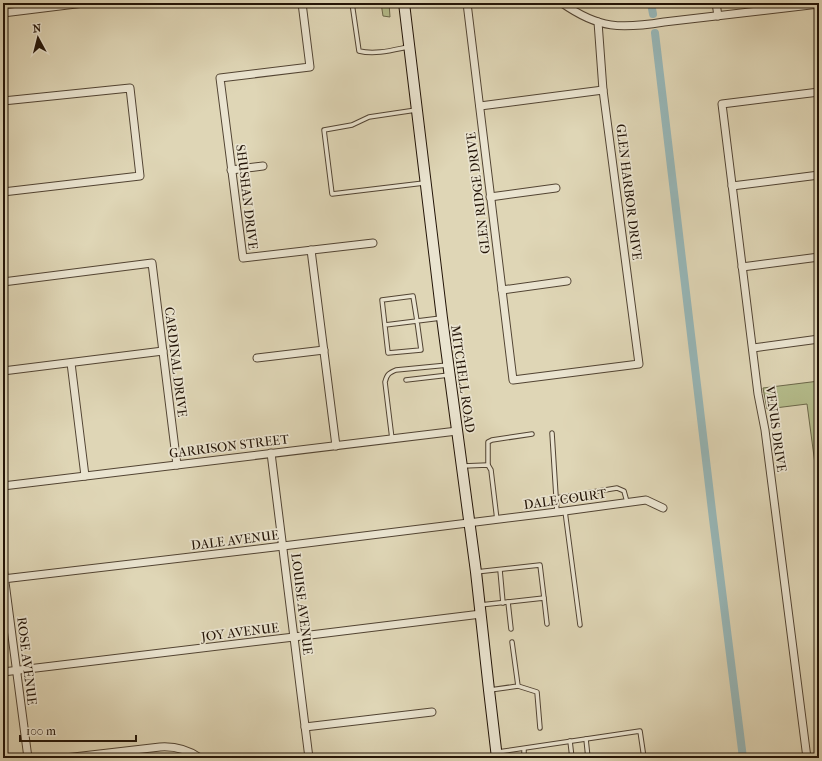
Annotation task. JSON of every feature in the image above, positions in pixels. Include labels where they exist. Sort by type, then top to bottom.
[{"type":"main road","name":"MITCHELL ROAD","points":[[404,3],[442,318],[476,572],[497,755]]},
{"type":"street","points":[[3,13],[55,5],[84,3]]},
{"type":"street","name":"SHUSHAN DRIVE","points":[[302,3],[310,67],[220,78],[242,258],[311,250]]},
{"type":"street","name":"GLEN RIDGE DRIVE","points":[[468,3],[513,380]]},
{"type":"street","points":[[562,3],[574,12],[598,22],[627,26],[642,26],[805,4],[819,4]]},
{"type":"street","points":[[716,3],[718,16]]},
{"type":"street","name":"GLEN HARBOR DRIVE","points":[[513,380],[639,364],[603,90],[598,22]]},
{"type":"street","points":[[3,101],[130,88],[140,176],[3,192]]},
{"type":"street","points":[[480,106],[603,90]]},
{"type":"street","name":"VENUS DRIVE","points":[[807,758],[765,430],[758,394],[722,104],[819,92]]},
{"type":"street","points":[[231,170],[263,166]]},
{"type":"street","points":[[732,186],[819,175]]},
{"type":"street","points":[[490,197],[556,188]]},
{"type":"street","points":[[336,446],[311,250],[373,242]]},
{"type":"street","points":[[742,267],[819,257]]},
{"type":"street","name":"CARDINAL DRIVE","points":[[3,282],[152,263],[177,465]]},
{"type":"street","points":[[502,290],[567,281]]},
{"type":"street","points":[[753,348],[819,340]]},
{"type":"street","points":[[257,358],[324,350]]},
{"type":"street","points":[[3,371],[163,351]]},
{"type":"street","points":[[71,363],[85,476]]},
{"type":"street","name":"GARRISON STREET","points":[[3,486],[458,431]]},
{"type":"street","name":"LOUISE AVENUE","points":[[271,453],[309,758]]},
{"type":"street","name":"DALE COURT","points":[[469,523],[646,500],[663,508]]},
{"type":"street","name":"DALE AVENUE","points":[[4,579],[469,523]]},
{"type":"street","name":"ROSE AVENUE","points":[[3,568],[28,758]]},
{"type":"street","name":"JOY AVENUE","points":[[3,672],[294,638],[480,610]]},
{"type":"street","points":[[305,727],[432,712]]},
{"type":"street","points":[[65,758],[170,746],[186,750],[200,758]]},
{"type":"lane","points":[[352,3],[359,51],[365,53],[409,47]]},
{"type":"lane","points":[[417,110],[369,117],[352,125],[324,130],[332,194],[426,182]]},
{"type":"lane","points":[[413,296],[417,321],[421,350],[388,353],[382,300],[413,296]]},
{"type":"lane","points":[[385,325],[442,318]]},
{"type":"lane","points":[[392,439],[385,382],[389,373],[403,369],[449,370]]},
{"type":"lane","points":[[406,380],[449,370]]},
{"type":"lane","points":[[552,433],[557,512]]},
{"type":"lane","points":[[497,520],[491,470],[488,465],[488,442],[492,440],[532,434]]},
{"type":"lane","points":[[462,466],[488,465]]},
{"type":"lane","points":[[556,498],[617,488],[624,491],[627,502]]},
{"type":"lane","points":[[565,511],[580,625]]},
{"type":"lane","points":[[476,572],[540,565],[547,624]]},
{"type":"lane","points":[[500,570],[511,630]]},
{"type":"lane","points":[[480,610],[506,602],[544,598]]},
{"type":"lane","points":[[512,642],[518,686]]},
{"type":"lane","points":[[489,690],[518,686],[537,692],[540,728]]},
{"type":"lane","points":[[497,755],[524,748],[640,731],[644,757],[629,758]]},
{"type":"lane","points":[[586,739],[588,758]]},
{"type":"lane","points":[[570,741],[572,758]]},
{"type":"lane","points":[[524,748],[524,758]]},
{"type":"green space","points":[[381,3],[389,3],[390,17],[383,16]]},
{"type":"green space","points":[[819,381],[819,494],[807,404],[767,409],[763,388]]},
{"type":"waterway","points":[[651,3],[653,14]]},
{"type":"waterway","points":[[655,33],[743,758]]}]
